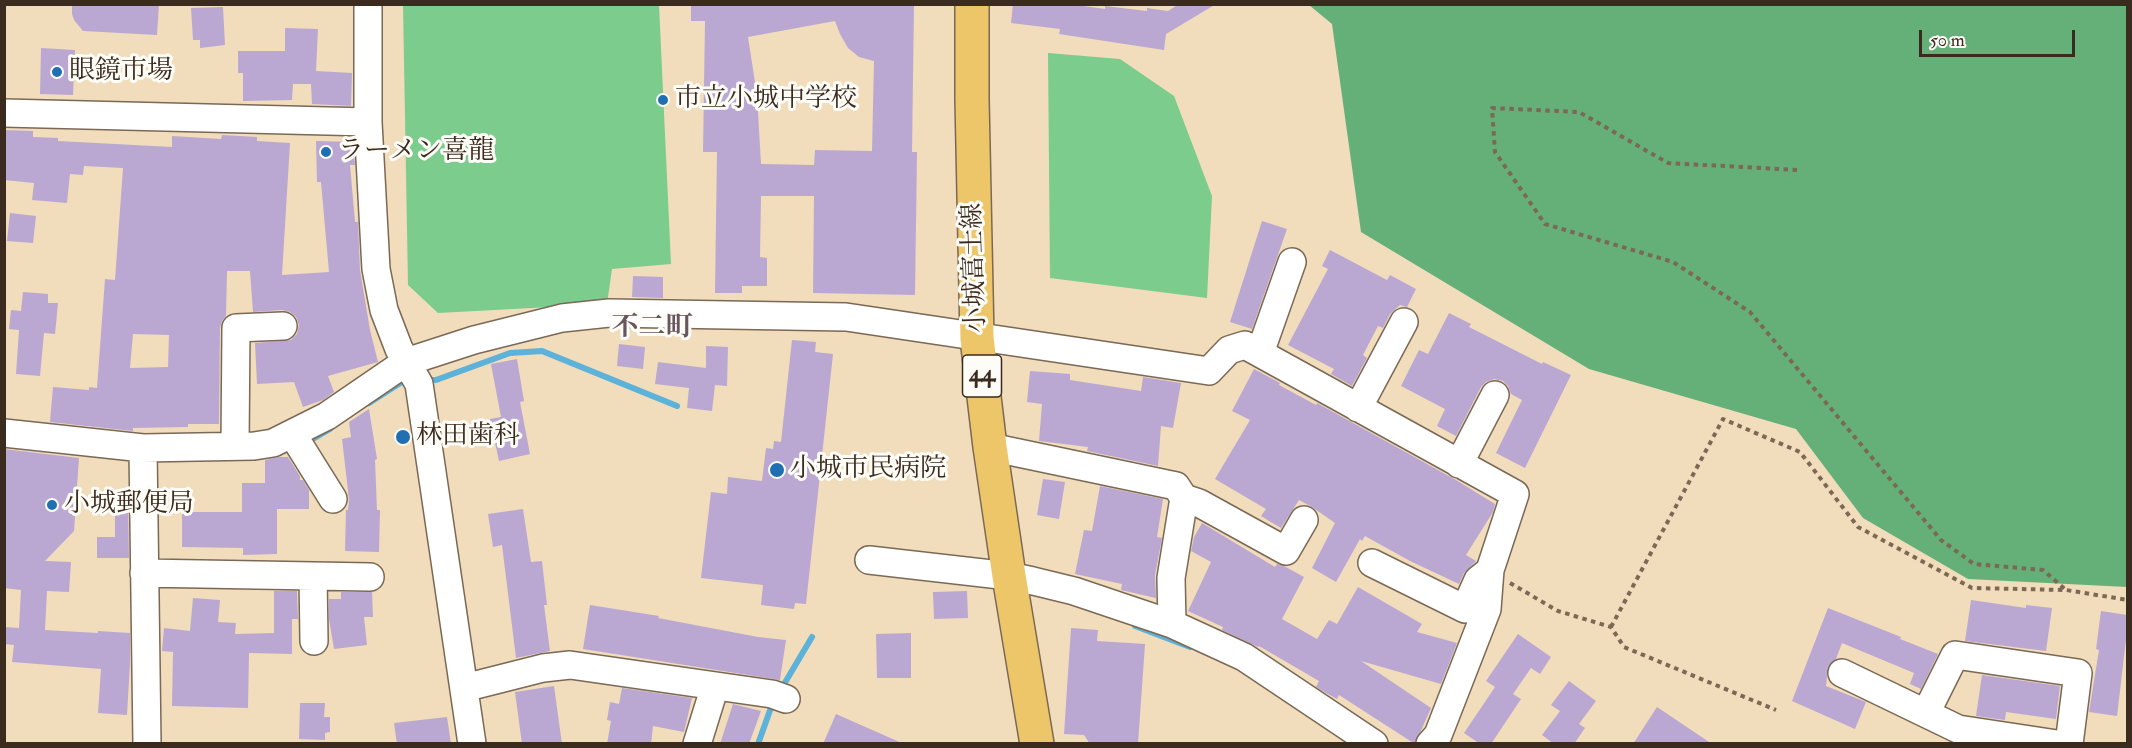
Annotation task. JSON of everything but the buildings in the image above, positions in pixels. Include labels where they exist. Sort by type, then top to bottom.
[{"type":"main road","name":"小城富士線","points":[[972,4],[978,338],[990,447],[1037,744]]},
{"type":"street","points":[[368,4],[368,122],[376,269],[384,310],[413,373],[472,744]]},
{"type":"street","points":[[4,113],[368,122]]},
{"type":"street","points":[[1260,353],[1292,262]]},
{"type":"street","points":[[4,433],[143,456],[235,446],[298,443],[327,416],[474,340],[562,318],[609,314],[846,317],[1209,371],[1228,350],[1245,345],[1515,494],[1490,570],[1487,609],[1438,735],[1430,744]]},
{"type":"street","points":[[1358,408],[1404,322]]},
{"type":"street","points":[[235,446],[236,328],[283,326]]},
{"type":"street","points":[[1459,464],[1495,395]]},
{"type":"street","points":[[298,443],[333,499]]},
{"type":"street","points":[[990,447],[1176,486],[1184,498],[1199,503],[1286,551],[1304,520]]},
{"type":"street","points":[[143,456],[144,573],[154,743]]},
{"type":"street","points":[[1172,624],[1171,579],[1184,498]]},
{"type":"street","points":[[870,560],[1009,576],[1074,591],[1172,624],[1244,657],[1374,744]]},
{"type":"street","points":[[1372,563],[1465,609],[1478,580],[1490,570]]},
{"type":"street","points":[[144,573],[370,577]]},
{"type":"street","points":[[313,576],[314,641]]},
{"type":"street","points":[[1926,713],[1955,655],[2078,674],[2069,744]]},
{"type":"street","points":[[464,688],[543,668],[570,665],[779,696]]},
{"type":"street","points":[[1842,673],[1958,729],[2057,744]]},
{"type":"street","points":[[697,744],[715,686]]},
{"type":"path","points":[[1797,170],[1668,163],[1579,112],[1492,108],[1495,152],[1545,224],[1673,262],[1750,312],[1941,540],[1974,564],[2043,570],[2066,590]]},
{"type":"path","points":[[1611,627],[1723,419],[1800,452],[1858,527],[1972,588],[2066,590],[2127,600]]},
{"type":"path","points":[[1490,570],[1558,611],[1611,627],[1624,647],[1776,710]]},
{"type":"green space","points":[[403,5],[659,5],[671,264],[612,269],[607,304],[438,313],[408,285]]},
{"type":"green space","points":[[1309,5],[2127,5],[2127,587],[1968,579],[1863,518],[1796,429],[1589,369],[1361,232],[1332,24]]},
{"type":"green space","points":[[1048,53],[1120,59],[1174,96],[1212,196],[1207,298],[1050,278]]},
{"type":"waterway","points":[[425,380],[436,380],[510,353],[542,351],[677,406]]},
{"type":"waterway","points":[[369,403],[405,380],[409,380]]},
{"type":"waterway","points":[[306,443],[330,429]]},
{"type":"waterway","points":[[1135,626],[1190,647]]},
{"type":"waterway","points":[[780,691],[812,637]]},
{"type":"waterway","points":[[758,744],[773,702]]},
{"type":"place","name":"眼鏡市場","points":[[57,72]]},
{"type":"place","name":"市立小城中学校","points":[[663,100]]},
{"type":"place","name":"ラーメン喜龍","points":[[326,152]]},
{"type":"place","name":"林田歯科","points":[[403,437]]},
{"type":"place","name":"小城市民病院","points":[[777,470]]},
{"type":"place","name":"小城郵便局","points":[[52,505]]},
{"type":"district","name":"不二町","points":[[652,329]]}]
